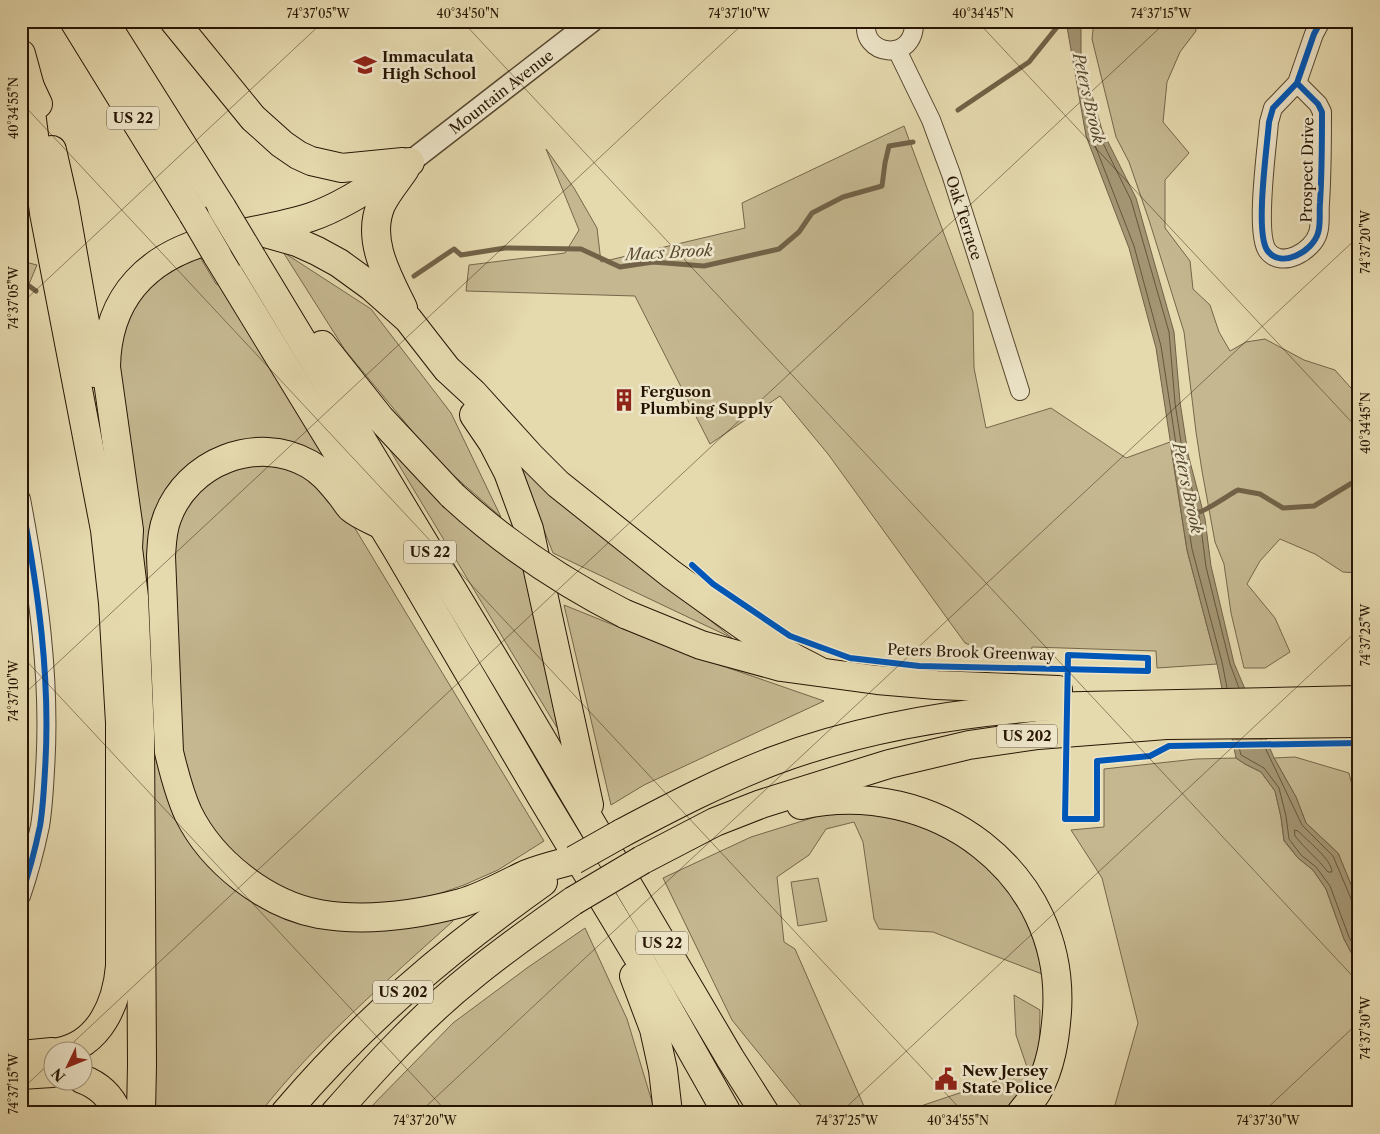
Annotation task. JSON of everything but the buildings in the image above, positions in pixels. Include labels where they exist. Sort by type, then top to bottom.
[{"type":"highway","name":"US 22","points":[[74,21],[382,525],[653,982],[727,1113]]},
{"type":"highway","name":"US 22","points":[[104,21],[222,208],[495,660],[730,1058],[765,1113]]},
{"type":"highway","points":[[174,21],[248,112],[266,130],[298,155],[311,161],[342,168],[410,162]]},
{"type":"highway","points":[[21,54],[30,87],[42,110],[64,203],[121,530],[128,548]]},
{"type":"highway","points":[[30,87],[31,112],[44,213],[105,530],[113,603],[120,723],[120,966],[118,987],[111,1008],[99,1026],[81,1042]]},
{"type":"highway","points":[[141,1113],[140,733],[134,598],[128,548],[130,530],[106,367],[106,349],[109,333],[129,290],[154,266],[170,256],[200,244],[308,218],[337,207],[410,162]]},
{"type":"highway","points":[[408,319],[386,273],[376,238],[380,208],[385,197],[410,162]]},
{"type":"highway","points":[[256,231],[296,242],[339,262],[379,293],[408,319],[447,369],[473,393],[558,484],[717,608],[768,643],[821,672]]},
{"type":"highway","points":[[258,268],[380,418],[452,495],[474,515],[524,554],[587,595],[625,614],[701,646],[781,667],[877,680],[936,685],[1056,690],[1164,714]]},
{"type":"highway","points":[[447,369],[454,386],[493,443],[508,472],[527,522],[594,829]]},
{"type":"highway","points":[[382,525],[351,508],[326,477],[309,464],[276,452],[247,453],[218,462],[205,469],[182,490],[167,518],[162,535],[161,556],[168,733],[174,777],[181,797],[189,815],[212,849],[240,876],[276,899],[318,914],[368,918],[409,914],[462,903],[493,891],[532,880]]},
{"type":"highway","name":"US 202","points":[[1294,713],[1359,700]]},
{"type":"highway","name":"US 202","points":[[285,1113],[332,1058],[386,1006],[440,959],[505,908],[532,880],[574,860],[687,798],[774,760],[873,730],[985,711],[1037,707],[1164,714],[1294,713],[1359,723]]},
{"type":"highway","name":"US 202","points":[[336,1113],[404,1037],[471,977],[574,901],[642,860],[715,822],[761,804],[833,781],[945,750],[1164,714]]},
{"type":"highway","points":[[715,822],[747,822],[778,811],[828,800],[880,801],[920,811],[943,820],[971,836],[1003,863],[1036,912],[1053,959],[1057,983],[1055,1031],[1050,1061],[1037,1092],[1021,1113]]},
{"type":"highway","points":[[607,907],[654,1029],[663,1070],[668,1113]]},
{"type":"highway","points":[[21,1055],[42,1053]]},
{"type":"highway","points":[[730,1058],[755,1075],[787,1113]]},
{"type":"highway","points":[[21,1075],[42,1074]]},
{"type":"highway","points":[[92,1084],[106,1094],[118,1113]]},
{"type":"street","name":"Mountain Avenue","points":[[410,162],[592,21]]},
{"type":"street","points":[[867,21],[867,34],[872,43],[878,48],[889,51],[897,50],[908,43],[914,30],[914,21]]},
{"type":"street","name":"Prospect Drive","points":[[1297,83],[1318,104],[1322,112],[1322,168],[1318,233],[1312,244],[1296,257],[1284,259],[1268,252],[1264,243],[1261,218],[1269,122],[1273,108],[1297,83],[1314,34],[1321,21]]},
{"type":"street","name":"Oak Terrace","points":[[897,50],[931,120],[951,174],[1020,391]]},
{"type":"street","points":[[21,499],[39,602],[47,696],[46,748],[40,825],[21,896]]},
{"type":"shaded area","points":[[1094,21],[1195,21],[1196,31],[1180,52],[1167,82],[1163,122],[1189,153],[1165,180],[1165,228],[1190,261],[1193,289],[1210,305],[1219,332],[1230,351],[1246,342],[1265,339],[1304,360],[1335,370],[1359,397],[1359,573],[1343,572],[1315,554],[1280,539],[1260,561],[1247,584],[1275,618],[1290,652],[1265,668],[1244,668],[1231,613],[1224,564],[1215,542],[1202,471],[1184,332],[1129,162],[1116,137],[1092,39]]},
{"type":"shaded area","points":[[904,126],[973,312],[974,368],[986,428],[1051,408],[1126,458],[1170,442],[1187,550],[1217,664],[1157,668],[1156,651],[1032,647],[1030,657],[992,654],[965,643],[828,454],[780,396],[710,444],[635,296],[466,291],[469,265],[565,253],[579,230],[546,149],[574,188],[597,228],[601,262],[745,228],[742,203]]},
{"type":"shaded area","points":[[283,252],[371,309],[451,413],[501,517],[437,461],[345,350]]},
{"type":"shaded area","points":[[200,257],[216,284],[220,285],[235,309],[329,465],[302,451],[186,471],[152,606],[145,606],[116,387],[121,320],[162,269]]},
{"type":"shaded area","points":[[21,261],[37,265],[24,296],[21,298]]},
{"type":"shaded area","points":[[373,422],[528,570],[559,731]]},
{"type":"shaded area","points":[[263,461],[301,471],[339,502],[544,841],[498,870],[464,885],[401,907],[356,912],[267,885],[211,832],[180,762],[171,540],[193,491],[236,464]]},
{"type":"shaded area","points":[[519,466],[732,638],[553,553]]},
{"type":"shaded area","points":[[564,605],[668,647],[824,701],[644,785],[611,805]]},
{"type":"shaded area","points":[[150,741],[157,741],[255,899],[451,918],[453,921],[328,1037],[304,1061],[260,1113],[145,1113]]},
{"type":"shaded area","points":[[1295,757],[1349,773],[1359,813],[1359,904],[1338,853],[1306,823],[1296,797],[1274,758]]},
{"type":"shaded area","points":[[1236,758],[1261,772],[1275,791],[1284,841],[1298,858],[1313,870],[1326,889],[1344,939],[1359,967],[1359,1113],[1109,1113],[1115,1105],[1138,1023],[1102,878],[1071,830],[1104,827],[1104,769],[1196,759]]},
{"type":"shaded area","points":[[828,813],[880,813],[947,832],[1010,886],[1043,956],[1042,974],[933,932],[879,929],[874,919],[863,842],[854,822],[826,829],[809,855],[777,877],[784,942],[795,949],[867,1113],[807,1113],[732,1020],[663,878],[751,837]]},
{"type":"shaded area","points":[[818,878],[827,921],[798,926],[791,882]]},
{"type":"shaded area","points":[[585,928],[627,1019],[653,1105],[653,1113],[365,1113],[453,1023]]},
{"type":"shaded area","points":[[1014,995],[1040,1010],[1039,1064],[1032,1083],[1000,1113],[900,1113],[1028,1070],[1016,1035]]},
{"type":"water","name":"Peters Brook","points":[[1066,21],[1081,21],[1081,57],[1102,130],[1136,198],[1174,332],[1180,402],[1188,454],[1205,519],[1211,566],[1234,663],[1274,758],[1296,797],[1306,823],[1338,853],[1359,904],[1359,967],[1344,939],[1326,889],[1313,870],[1298,858],[1284,840],[1275,791],[1261,772],[1236,758],[1217,664],[1187,550],[1156,348],[1129,248],[1086,136]]},
{"type":"waterway","name":"Macs Brook","points":[[958,110],[1029,62],[1062,21]]},
{"type":"waterway","name":"Macs Brook","points":[[414,276],[454,249],[461,255],[505,248],[581,249],[620,267],[653,262],[704,266],[779,249],[799,232],[812,213],[843,197],[882,186],[889,146],[913,142]]},
{"type":"waterway","name":"Macs Brook","points":[[21,283],[25,283],[36,291]]},
{"type":"waterway","name":"Peters Brook","points":[[1199,512],[1238,490],[1260,494],[1283,508],[1314,506],[1359,477]]},
{"type":"cycle path","points":[[1297,83],[1318,104],[1322,112],[1319,226],[1315,240],[1303,252],[1296,256],[1280,258],[1273,256],[1267,250],[1262,226],[1269,122],[1273,108],[1297,83],[1314,34],[1321,21]]},
{"type":"cycle path","points":[[21,499],[38,600],[45,668],[46,702],[42,812],[32,861],[21,896]]},
{"type":"cycle path","name":"Peters Brook Greenway","points":[[692,565],[713,584],[790,636],[850,658],[919,666],[1148,671],[1148,658],[1068,655],[1065,819],[1097,819],[1097,761],[1150,756],[1169,746],[1359,743]]},
{"type":"place","name":"Immaculata High School","points":[[365,65]]},
{"type":"place","name":"Ferguson Plumbing Supply","points":[[624,400]]},
{"type":"place","name":"New Jersey State Police","points":[[946,1079]]}]
